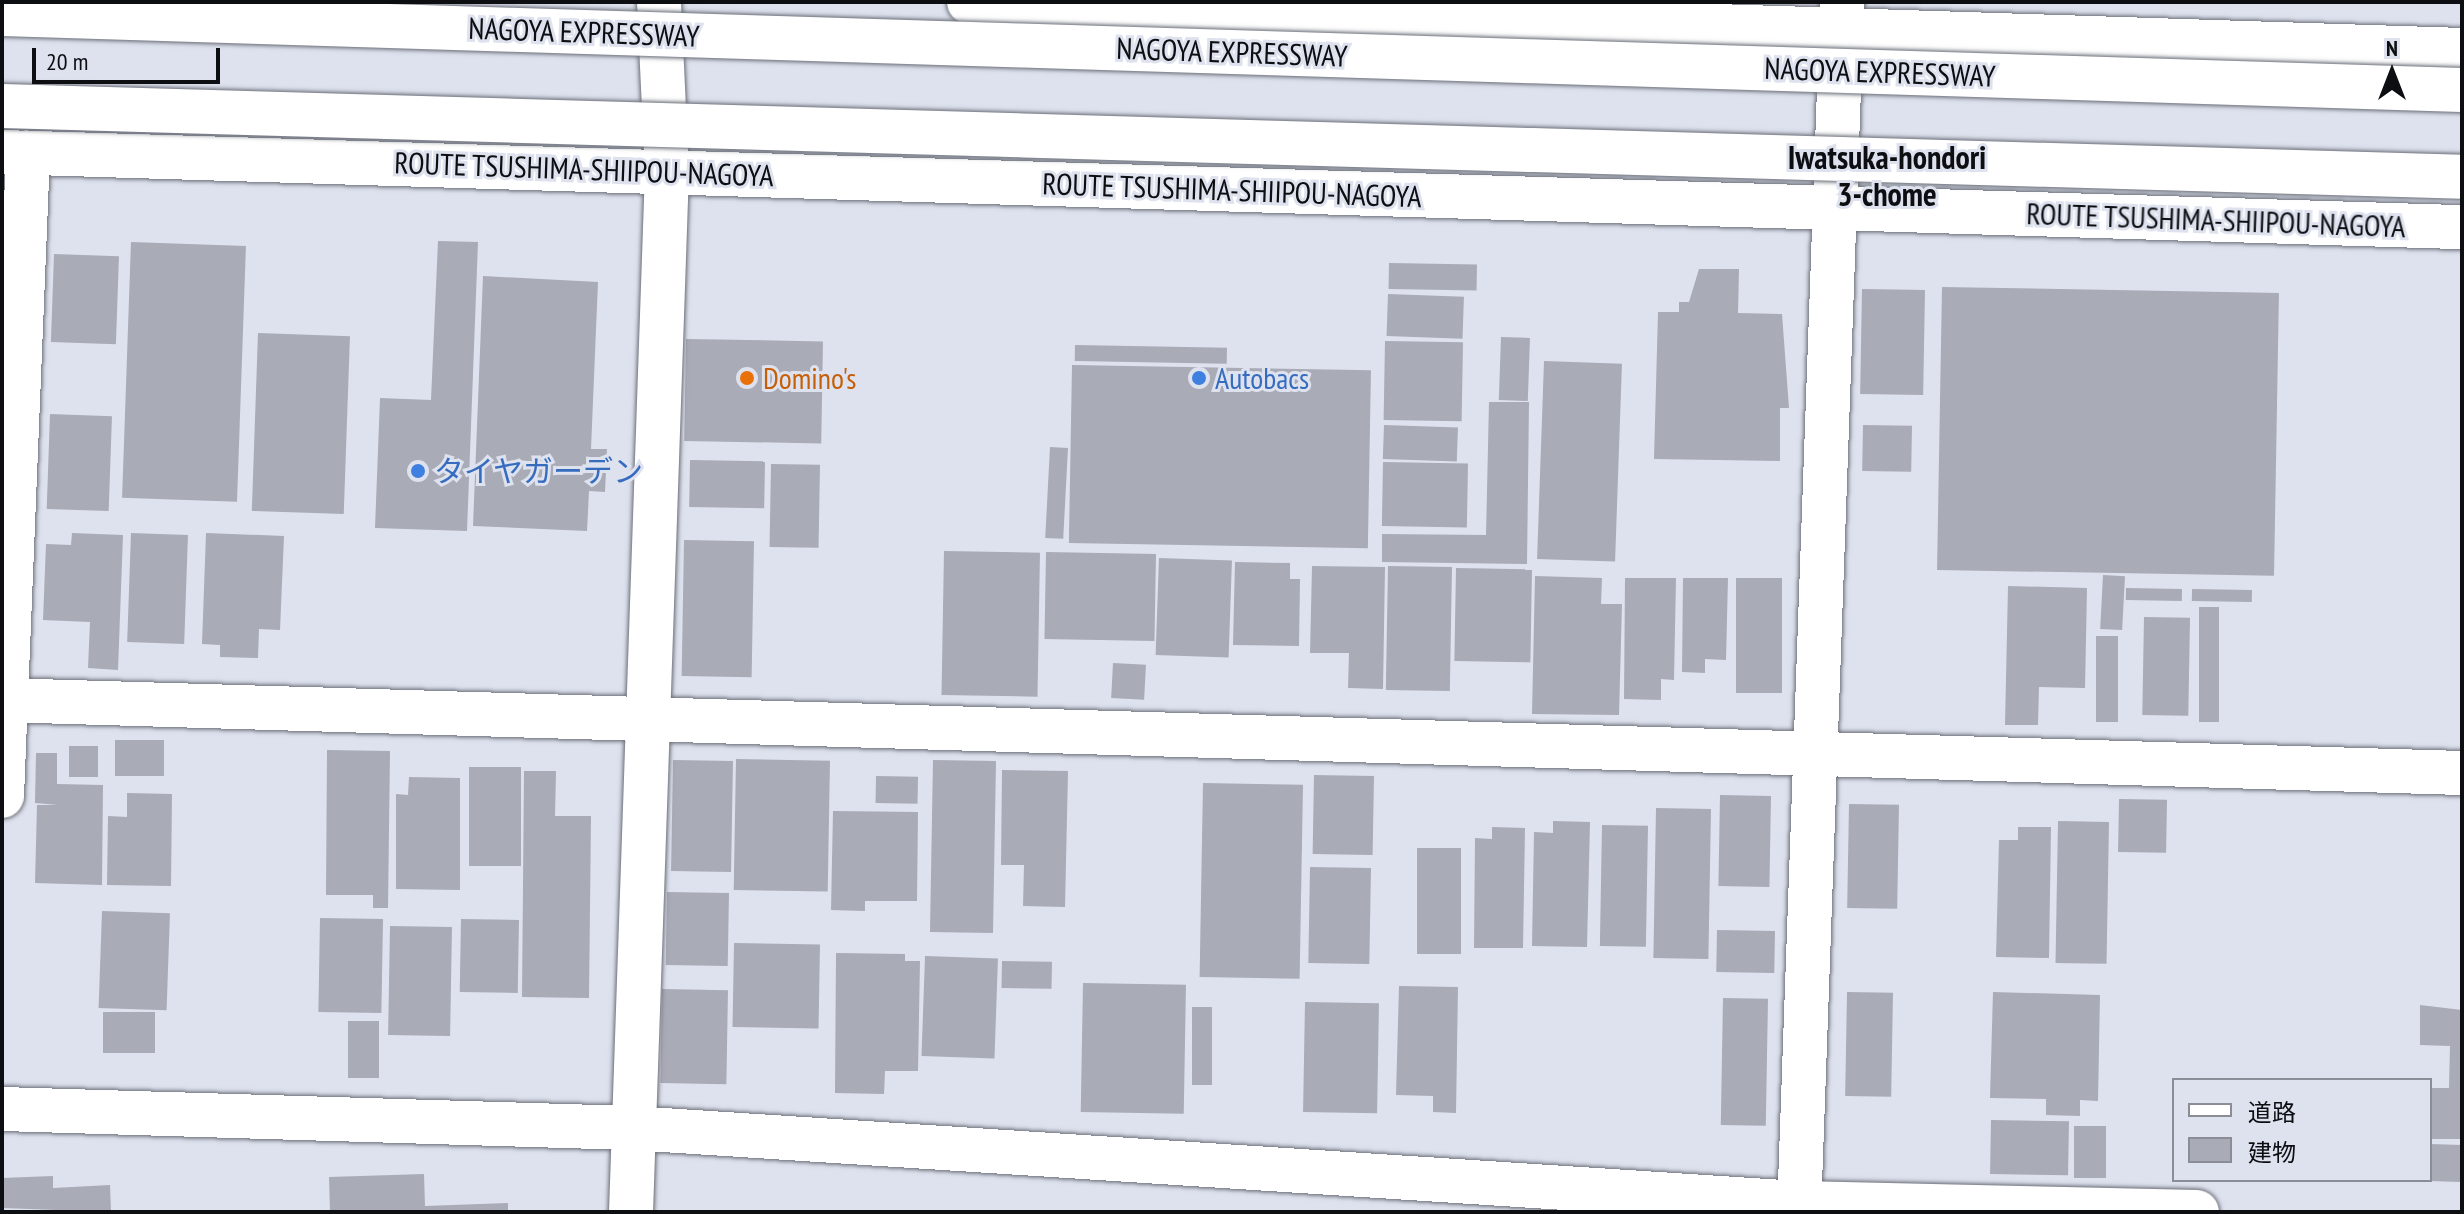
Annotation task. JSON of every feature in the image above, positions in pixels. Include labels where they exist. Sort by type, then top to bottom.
[{"type":"main road","points":[[631,1212],[645,720],[667,172],[659,2]]},
{"type":"main road","points":[[969,2],[1841,16],[2462,50]]},
{"type":"main road","name":"NAGOYA EXPRESSWAY","points":[[2,14],[2462,90]]},
{"type":"main road","points":[[1799,1208],[1841,16]]},
{"type":"main road","points":[[2,106],[2462,177]]},
{"type":"main road","points":[[2,796],[15,153]]},
{"type":"main road","name":"ROUTE TSUSHIMA-SHIIPOU-NAGOYA","points":[[15,153],[2462,227]]},
{"type":"main road","points":[[3,700],[1815,751],[2462,773]]},
{"type":"main road","points":[[2,1109],[632,1128],[1799,1208],[2197,1212]]},
{"type":"building","points":[[438,241],[478,242],[467,531],[375,528],[380,398],[431,400]]},
{"type":"building","points":[[131,242],[246,246],[237,502],[122,498]]},
{"type":"building","points":[[54,254],[119,256],[116,344],[51,342]]},
{"type":"building","points":[[1389,263],[1477,265],[1477,291],[1389,289]]},
{"type":"building","points":[[1699,269],[1739,269],[1738,313],[1782,314],[1789,408],[1780,408],[1780,461],[1654,459],[1658,312],[1679,312],[1679,302],[1689,302]]},
{"type":"building","points":[[483,276],[598,282],[591,449],[607,449],[605,492],[589,491],[587,531],[473,526]]},
{"type":"building","points":[[1942,287],[2279,293],[2274,576],[1937,570]]},
{"type":"building","points":[[1862,289],[1925,290],[1923,395],[1860,394]]},
{"type":"building","points":[[1388,294],[1464,297],[1462,339],[1387,336]]},
{"type":"building","points":[[258,333],[350,336],[344,514],[252,511]]},
{"type":"building","points":[[1501,337],[1530,338],[1528,401],[1499,400]]},
{"type":"building","points":[[686,339],[823,341],[821,443],[684,441]]},
{"type":"building","points":[[1385,341],[1463,342],[1462,421],[1384,420]]},
{"type":"building","points":[[1075,345],[1227,348],[1227,364],[1075,361]]},
{"type":"building","points":[[1544,361],[1622,364],[1615,562],[1537,559]]},
{"type":"building","points":[[1072,365],[1371,370],[1368,548],[1069,543]]},
{"type":"building","points":[[1489,402],[1529,402],[1527,564],[1382,562],[1382,534],[1486,535]]},
{"type":"building","points":[[50,414],[112,416],[109,511],[47,509]]},
{"type":"building","points":[[1384,425],[1458,428],[1457,462],[1383,459]]},
{"type":"building","points":[[1863,425],[1912,426],[1911,472],[1862,471]]},
{"type":"building","points":[[1050,447],[1068,448],[1063,539],[1045,538]]},
{"type":"building","points":[[690,460],[765,461],[764,508],[689,507]]},
{"type":"building","points":[[1383,462],[1468,463],[1467,527],[1382,526]]},
{"type":"building","points":[[771,464],[820,465],[819,548],[770,547]]},
{"type":"building","points":[[72,533],[123,535],[118,670],[88,668],[90,622],[43,620],[46,544],[71,545]]},
{"type":"building","points":[[131,533],[188,535],[184,644],[127,642]]},
{"type":"building","points":[[206,533],[284,536],[280,630],[259,629],[258,658],[220,657],[220,645],[202,644]]},
{"type":"building","points":[[684,540],[754,541],[752,677],[682,676]]},
{"type":"building","points":[[944,551],[1040,553],[1037,697],[941,695]]},
{"type":"building","points":[[1046,552],[1156,554],[1154,641],[1044,639]]},
{"type":"building","points":[[1159,558],[1232,561],[1229,657],[1156,655]]},
{"type":"building","points":[[1235,562],[1290,563],[1290,579],[1300,579],[1299,646],[1233,645]]},
{"type":"building","points":[[1312,566],[1385,567],[1383,689],[1348,688],[1349,653],[1310,653]]},
{"type":"building","points":[[1388,566],[1452,567],[1450,691],[1386,690]]},
{"type":"building","points":[[1456,568],[1532,569],[1530,662],[1454,661]]},
{"type":"building","points":[[2103,575],[2125,576],[2122,630],[2100,629]]},
{"type":"building","points":[[1535,576],[1602,578],[1601,604],[1622,604],[1619,715],[1532,714]]},
{"type":"building","points":[[1625,578],[1676,578],[1674,680],[1661,679],[1661,700],[1624,699]]},
{"type":"building","points":[[1683,578],[1728,578],[1726,660],[1705,659],[1705,673],[1682,672]]},
{"type":"building","points":[[1736,578],[1782,578],[1782,693],[1736,693]]},
{"type":"building","points":[[2008,586],[2087,588],[2085,688],[2039,687],[2038,725],[2005,725]]},
{"type":"building","points":[[2126,588],[2182,589],[2182,601],[2126,600]]},
{"type":"building","points":[[2192,589],[2252,590],[2252,602],[2192,601]]},
{"type":"building","points":[[2199,607],[2219,607],[2219,722],[2199,722]]},
{"type":"building","points":[[2144,617],[2190,618],[2188,716],[2142,715]]},
{"type":"building","points":[[2096,636],[2118,636],[2118,722],[2096,722]]},
{"type":"building","points":[[1113,663],[1146,665],[1144,700],[1111,698]]},
{"type":"building","points":[[115,740],[164,740],[164,776],[115,776]]},
{"type":"building","points":[[69,746],[98,746],[98,777],[69,777]]},
{"type":"building","points":[[327,750],[390,751],[388,908],[373,908],[373,895],[326,895]]},
{"type":"building","points":[[36,753],[57,753],[57,784],[103,785],[102,885],[35,883],[37,805],[58,805],[35,803]]},
{"type":"building","points":[[736,759],[830,761],[828,892],[734,890]]},
{"type":"building","points":[[673,760],[733,761],[731,872],[671,871]]},
{"type":"building","points":[[933,760],[996,761],[993,933],[930,932]]},
{"type":"building","points":[[469,767],[521,767],[521,866],[469,866]]},
{"type":"building","points":[[1002,770],[1068,771],[1065,907],[1023,906],[1024,865],[1001,865]]},
{"type":"building","points":[[524,771],[556,771],[555,816],[591,816],[589,998],[522,997]]},
{"type":"building","points":[[1314,775],[1374,776],[1373,855],[1313,854]]},
{"type":"building","points":[[876,776],[918,777],[918,804],[876,803]]},
{"type":"building","points":[[409,777],[460,778],[460,890],[396,889],[396,794],[408,795]]},
{"type":"building","points":[[1203,783],[1303,785],[1300,979],[1200,977]]},
{"type":"building","points":[[127,793],[172,794],[171,886],[107,885],[108,816],[127,817]]},
{"type":"building","points":[[1720,795],[1771,796],[1769,887],[1718,886]]},
{"type":"building","points":[[2119,799],[2167,800],[2166,853],[2118,852]]},
{"type":"building","points":[[1849,804],[1899,805],[1897,909],[1847,908]]},
{"type":"building","points":[[1656,808],[1711,809],[1708,959],[1653,958]]},
{"type":"building","points":[[833,811],[918,812],[917,901],[865,901],[865,911],[831,910]]},
{"type":"building","points":[[1553,821],[1590,822],[1587,947],[1532,946],[1534,832],[1553,833]]},
{"type":"building","points":[[2058,821],[2109,822],[2107,964],[2056,963]]},
{"type":"building","points":[[1602,825],[1648,826],[1646,947],[1600,946]]},
{"type":"building","points":[[1492,827],[1525,828],[1523,948],[1474,948],[1475,838],[1492,839]]},
{"type":"building","points":[[2018,827],[2051,827],[2049,958],[1996,957],[1999,840],[2018,840]]},
{"type":"building","points":[[1417,848],[1461,848],[1461,954],[1417,954]]},
{"type":"building","points":[[1310,867],[1371,868],[1369,964],[1308,963]]},
{"type":"building","points":[[667,892],[729,893],[728,966],[666,965]]},
{"type":"building","points":[[102,911],[170,913],[167,1010],[99,1008]]},
{"type":"building","points":[[320,918],[383,919],[381,1013],[318,1012]]},
{"type":"building","points":[[461,919],[519,920],[518,993],[460,992]]},
{"type":"building","points":[[390,926],[452,927],[450,1036],[388,1035]]},
{"type":"building","points":[[1717,930],[1775,931],[1774,973],[1716,972]]},
{"type":"building","points":[[734,943],[820,945],[819,1028],[733,1027]]},
{"type":"building","points":[[836,953],[905,954],[905,961],[920,961],[918,1071],[885,1071],[884,1094],[835,1093]]},
{"type":"building","points":[[925,956],[998,959],[994,1058],[922,1056]]},
{"type":"building","points":[[1002,961],[1052,962],[1052,989],[1002,988]]},
{"type":"building","points":[[1083,983],[1186,985],[1184,1114],[1081,1112]]},
{"type":"building","points":[[1399,986],[1458,987],[1456,1113],[1433,1112],[1433,1096],[1396,1095]]},
{"type":"building","points":[[662,989],[728,990],[726,1084],[660,1083]]},
{"type":"building","points":[[1847,992],[1893,993],[1891,1097],[1845,1096]]},
{"type":"building","points":[[1993,992],[2100,995],[2098,1101],[2080,1100],[2080,1116],[2046,1115],[2046,1099],[1990,1098]]},
{"type":"building","points":[[1723,998],[1768,999],[1766,1126],[1721,1125]]},
{"type":"building","points":[[1305,1002],[1379,1003],[1377,1113],[1303,1112]]},
{"type":"building","points":[[2420,1005],[2462,1010],[2462,1139],[2432,1139],[2432,1088],[2449,1088],[2450,1046],[2420,1045]]},
{"type":"building","points":[[1192,1007],[1212,1007],[1212,1085],[1192,1085]]},
{"type":"building","points":[[103,1012],[155,1012],[155,1053],[103,1053]]},
{"type":"building","points":[[348,1021],[379,1021],[379,1078],[348,1078]]},
{"type":"building","points":[[1991,1120],[2069,1121],[2068,1175],[1990,1174]]},
{"type":"building","points":[[2074,1126],[2106,1126],[2106,1178],[2074,1178]]},
{"type":"building","points":[[2432,1144],[2462,1145],[2461,1182],[2432,1181]]},
{"type":"building","points":[[424,1174],[425,1206],[508,1203],[508,1212],[330,1212],[329,1177]]},
{"type":"building","points":[[53,1176],[53,1188],[110,1185],[111,1212],[2,1208],[2,1178]]},
{"type":"place","name":"Domino's","points":[[747,378]]},
{"type":"place","name":"Autobacs","points":[[1199,378]]},
{"type":"place","name":"タイヤガーデン","points":[[418,471]]},
{"type":"district","name":"Iwatsuka-hondori 3-chome","points":[[1887,176]]}]
